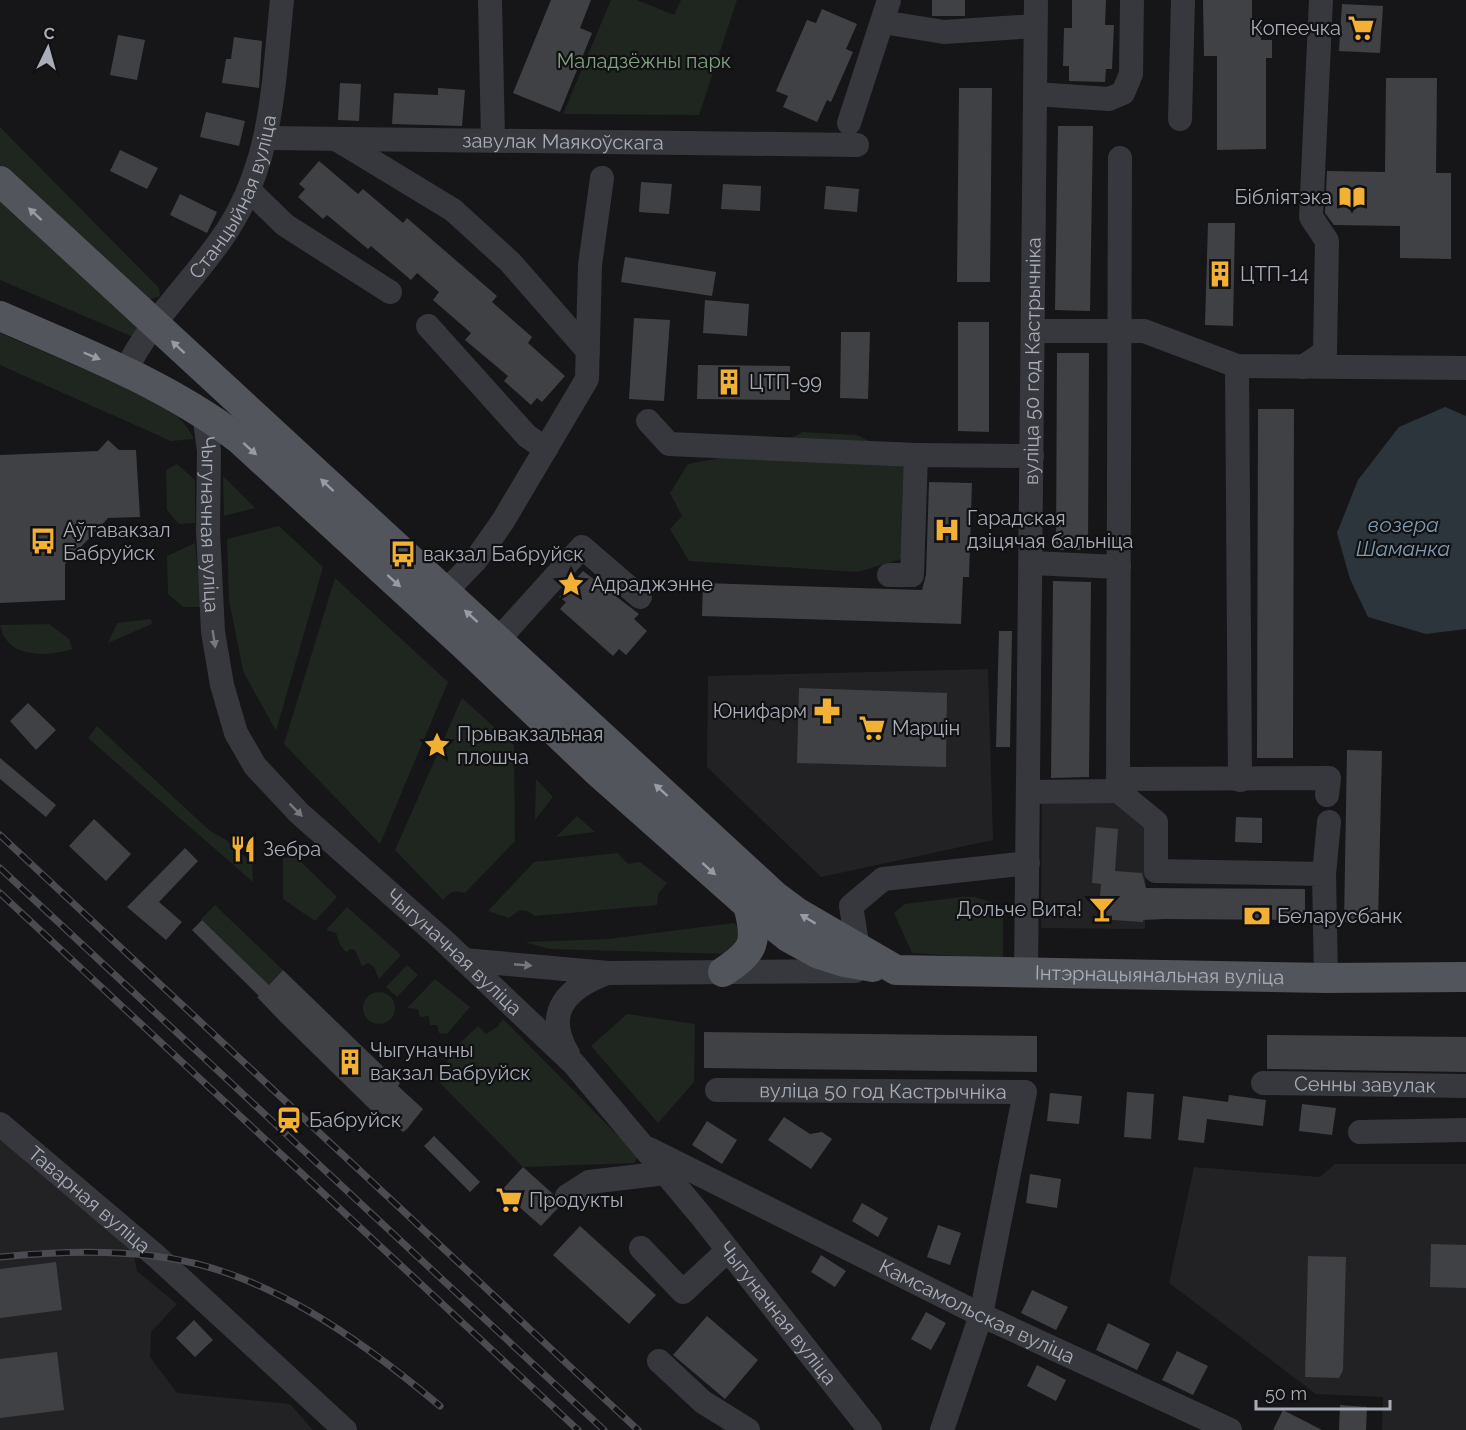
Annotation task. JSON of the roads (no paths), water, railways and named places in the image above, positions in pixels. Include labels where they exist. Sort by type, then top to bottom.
[{"type":"main road","points":[[0,181],[252,416],[775,896],[858,949]]},
{"type":"main road","points":[[0,299],[252,416]]},
{"type":"main road","points":[[0,316],[130,361],[204,413],[239,440],[463,644],[599,773],[748,905],[789,937],[819,954],[844,962],[896,970]]},
{"type":"main road","points":[[723,972],[745,958],[752,942],[753,925],[748,905]]},
{"type":"main road","name":"Інтэрнацыянальная вуліца","points":[[858,949],[896,970],[1326,978],[1466,977]]},
{"type":"street","name":"Станцыйная вуліца","points":[[130,361],[153,323],[221,240],[249,190],[267,138],[282,0]]},
{"type":"street","name":"вуліца 50 год Кастрычніка","points":[[1026,973],[1036,0]]},
{"type":"street","points":[[1035,94],[1109,99],[1123,93],[1131,74],[1132,0]]},
{"type":"street","points":[[1180,119],[1183,0]]},
{"type":"street","points":[[1303,367],[1325,351],[1327,241],[1311,217],[1321,0]]},
{"type":"street","points":[[493,6],[493,140]]},
{"type":"street","name":"завулак Маякоўскага","points":[[267,138],[493,140],[853,134],[885,11]]},
{"type":"street","points":[[885,11],[944,32],[1035,26]]},
{"type":"street","points":[[336,138],[453,210],[510,262],[588,351]]},
{"type":"street","points":[[1120,158],[1118,785],[1156,822],[1156,871],[1324,874]]},
{"type":"street","points":[[445,592],[475,561],[503,522],[587,379],[590,265],[602,178]]},
{"type":"street","points":[[249,190],[285,225],[390,292]]},
{"type":"street","points":[[428,326],[526,436],[546,449]]},
{"type":"street","points":[[1033,331],[1144,331],[1237,366],[1466,368]]},
{"type":"street","points":[[1237,366],[1240,780]]},
{"type":"street","name":"Чыгуначная вуліца","points":[[204,413],[209,451],[208,531],[213,632],[222,685],[236,733],[255,766],[299,813],[464,960],[574,1064],[702,1217],[870,1430]]},
{"type":"street","points":[[648,422],[669,444],[916,455],[1032,456]]},
{"type":"street","points":[[889,575],[912,575],[916,455]]},
{"type":"street","points":[[498,641],[582,547],[640,597]]},
{"type":"street","points":[[1031,563],[1119,567]]},
{"type":"street","points":[[1029,792],[1118,785],[1329,778],[1327,795]]},
{"type":"street","points":[[1326,978],[1324,874],[1329,822]]},
{"type":"street","points":[[858,949],[851,906],[884,879],[1028,863]]},
{"type":"street","points":[[464,960],[608,973],[896,970]]},
{"type":"street","points":[[574,1064],[558,1030],[561,1004],[585,981],[608,973]]},
{"type":"street","name":"Сенны завулак","points":[[1263,1083],[1466,1086]]},
{"type":"street","name":"вуліца 50 год Кастрычніка","points":[[717,1090],[1025,1092],[981,1315],[942,1430]]},
{"type":"street","name":"Таварная вуліца","points":[[0,1124],[177,1276],[345,1430]]},
{"type":"street","points":[[1360,1132],[1466,1130]]},
{"type":"street","name":"Камсамольская вуліца","points":[[644,1146],[981,1315],[1230,1430]]},
{"type":"street","points":[[567,1196],[589,1182],[666,1173]]},
{"type":"street","points":[[702,1217],[709,1196],[727,1186]]},
{"type":"street","points":[[641,1248],[683,1292],[728,1250]]},
{"type":"street","points":[[659,1361],[703,1402],[748,1430]]},
{"type":"water","name":"возера Шаманка","points":[[1445,407],[1466,416],[1466,629],[1426,634],[1368,617],[1350,579],[1337,533],[1358,480],[1399,427]]},
{"type":"railway","points":[[0,835],[638,1430]]},
{"type":"railway","points":[[0,868],[604,1430]]},
{"type":"railway","points":[[0,893],[578,1430]]},
{"type":"railway","points":[[0,1257],[77,1252],[135,1254],[194,1263],[233,1275],[271,1291],[343,1332],[440,1406]]},
{"type":"place","name":"Копеечка","points":[[1361,28]]},
{"type":"place","name":"Бібліятэка","points":[[1352,197]]},
{"type":"place","name":"ЦТП-14","points":[[1220,274]]},
{"type":"place","name":"ЦТП-99","points":[[729,382]]},
{"type":"place","name":"Гарадская дзіцячая бальніца","points":[[947,530]]},
{"type":"place","name":"Аўтавакзал Бабруйск","points":[[43,541]]},
{"type":"place","name":"вакзал Бабруйск","points":[[403,554]]},
{"type":"place","name":"Адраджэнне","points":[[571,584]]},
{"type":"place","name":"Юнифарм","points":[[827,711]]},
{"type":"place","name":"Марцін","points":[[872,728]]},
{"type":"place","name":"Прывакзальная плошча","points":[[437,745]]},
{"type":"place","name":"Зебра","points":[[243,849]]},
{"type":"place","name":"Дольче Вита!","points":[[1102,909]]},
{"type":"place","name":"Беларусбанк","points":[[1257,916]]},
{"type":"place","name":"Чыгуначны вакзал Бабруйск","points":[[350,1062]]},
{"type":"place","name":"Бабруйск","points":[[289,1120]]},
{"type":"place","name":"Продукты","points":[[509,1200]]},
{"type":"park label","name":"Маладзёжны парк","points":[[644,61]]}]
